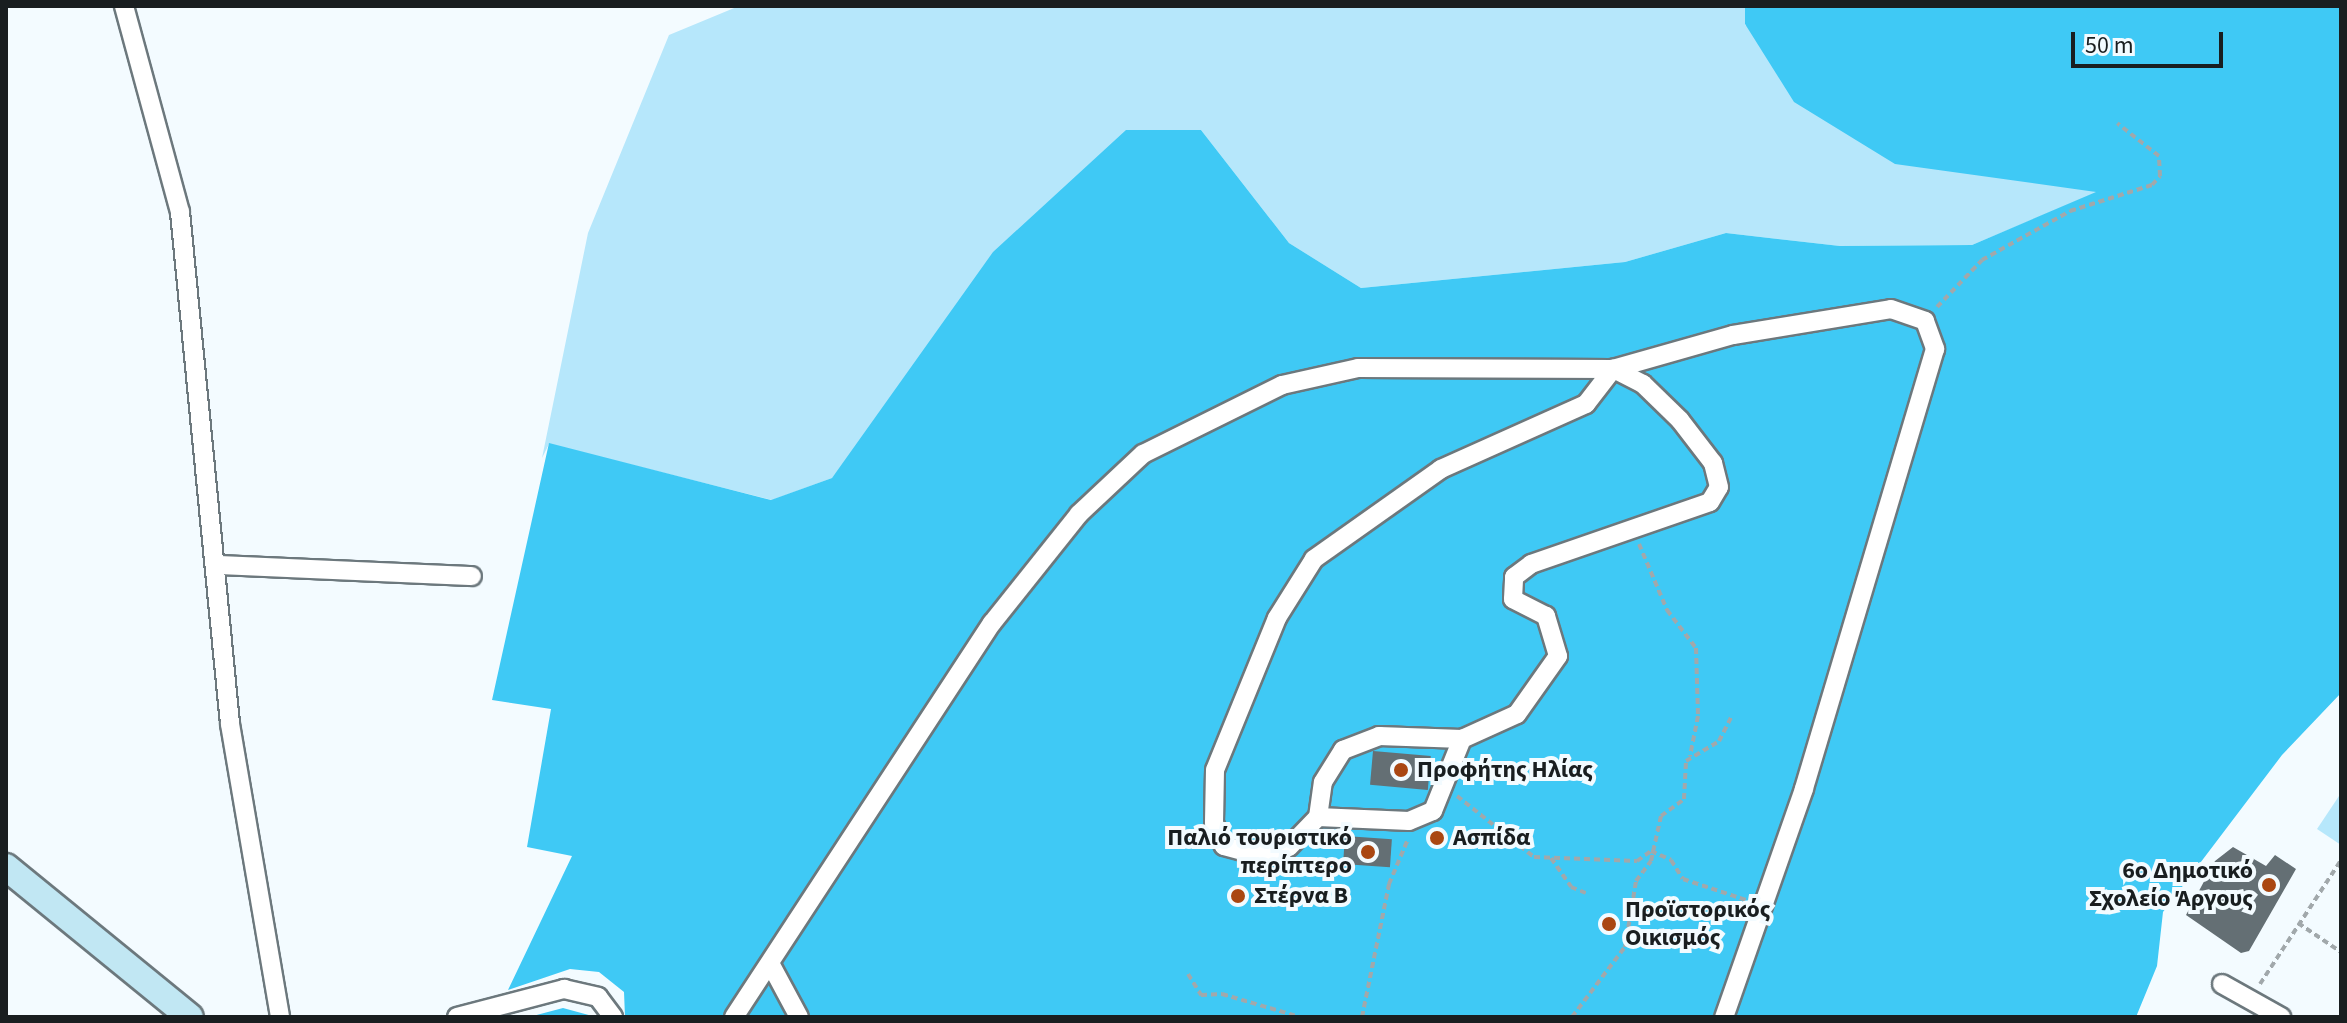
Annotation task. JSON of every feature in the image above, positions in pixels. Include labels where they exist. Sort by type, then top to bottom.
[{"type":"street","points":[[124,6],[180,212],[217,565],[230,724],[280,1017]]},
{"type":"street","points":[[734,1017],[771,965],[992,623],[1079,514],[1143,454],[1282,385],[1358,368],[1613,369],[1733,335],[1891,309],[1925,321],[1932,362],[1765,906],[1724,1017]]},
{"type":"street","points":[[1613,369],[1643,384],[1680,420],[1718,475],[1710,502],[1531,564],[1514,577],[1513,599],[1546,616],[1558,656],[1517,714],[1462,739],[1379,736],[1343,750],[1323,782],[1318,817],[1289,847],[1251,853],[1224,846],[1214,823],[1215,770],[1277,618],[1314,559],[1441,469],[1586,404],[1613,369]]},
{"type":"street","points":[[217,565],[472,576]]},
{"type":"street","points":[[1318,817],[1409,821],[1433,811],[1462,739]]},
{"type":"street","points":[[6,867],[190,1017]]},
{"type":"street","points":[[771,965],[799,1017]]},
{"type":"street","points":[[2222,984],[2281,1017]]},
{"type":"street","points":[[457,1017],[564,989],[598,997],[613,1017]]},
{"type":"path","points":[[1925,321],[1982,260],[2070,211],[2152,185],[2160,176],[2159,156],[2117,123]]},
{"type":"path","points":[[1572,1017],[1625,947],[1625,919],[1661,816],[1684,799],[1698,716],[1696,648],[1667,610],[1633,529]]},
{"type":"path","points":[[1690,756],[1719,741],[1732,716]]},
{"type":"path","points":[[1444,790],[1526,853],[1551,858],[1637,861],[1651,851]]},
{"type":"path","points":[[1362,1017],[1409,821]]},
{"type":"path","points":[[1651,851],[1671,860],[1683,879],[1765,906]]},
{"type":"path","points":[[1551,858],[1571,887],[1586,893]]},
{"type":"path","points":[[2250,999],[2341,860]]},
{"type":"path","points":[[2298,923],[2341,952]]},
{"type":"path","points":[[1188,974],[1201,995],[1222,994],[1300,1017]]},
{"type":"shaded area","points":[[739,6],[1745,6],[1745,25],[2032,180],[2098,192],[1972,245],[1840,246],[1726,233],[1625,262],[1361,288],[1289,243],[1201,130],[873,429],[832,478],[772,500],[549,444],[542,458],[588,233],[669,35]]},
{"type":"shaded area","points":[[1745,6],[2341,6],[2341,693],[2282,755],[2163,912],[2157,966],[2136,1017],[625,1017],[624,992],[599,972],[570,969],[508,990],[572,856],[527,847],[551,709],[492,700],[549,443],[771,500],[832,478],[993,252],[1126,130],[1201,130],[1289,243],[1361,288],[1625,262],[1726,233],[1840,246],[1972,245],[2096,192],[1895,164],[1794,102],[1745,24]]},
{"type":"shaded area","points":[[2341,793],[2341,845],[2317,829]]},
{"type":"shaded area","points":[[563,1008],[596,1017],[529,1017]]},
{"type":"building","name":"Προφήτης Ηλίας","points":[[1373,751],[1431,756],[1428,790],[1370,785]]},
{"type":"building","name":"Παλιό τουριστικό περίπτερο","points":[[1345,836],[1392,839],[1390,867],[1343,864]]},
{"type":"building","points":[[2233,847],[2266,866],[2275,855],[2296,869],[2249,951],[2241,953],[2186,915],[2215,861]]},
{"type":"place","name":"Προφήτης Ηλίας","points":[[1401,770]]},
{"type":"place","name":"Ασπίδα","points":[[1437,838]]},
{"type":"place","name":"Παλιό τουριστικό περίπτερο","points":[[1368,852]]},
{"type":"place","name":"6ο Δημοτικό Σχολείο Άργους","points":[[2269,885]]},
{"type":"place","name":"Στέρνα Β","points":[[1238,896]]},
{"type":"place","name":"Προϊστορικός Οικισμός","points":[[1609,924]]}]
